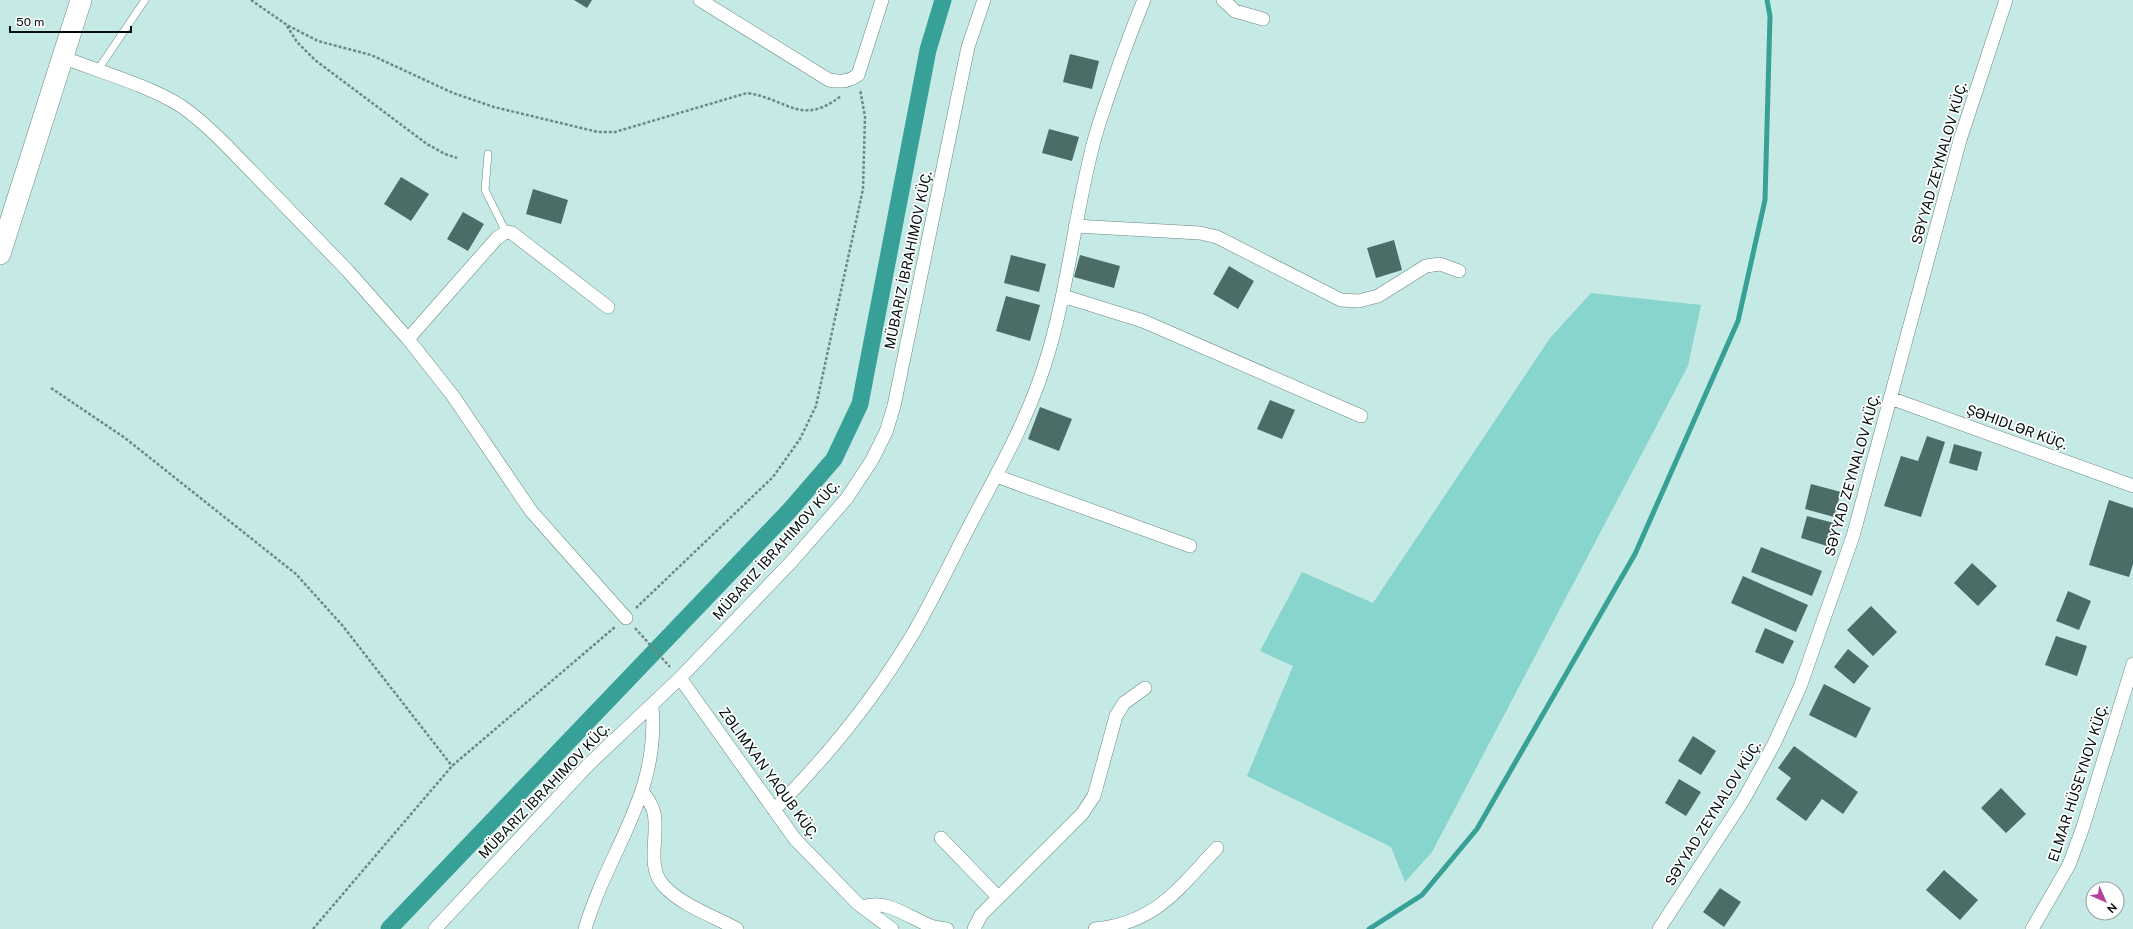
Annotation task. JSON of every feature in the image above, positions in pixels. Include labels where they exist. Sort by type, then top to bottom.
[{"type":"main road","points":[[0,254],[81,0]]},
{"type":"street","points":[[700,0],[829,80],[840,82],[852,80],[858,75],[882,0]]},
{"type":"street","name":"MÜBARIZ İBRAHIMOV KÜÇ.","points":[[435,929],[588,765],[652,707],[793,560],[847,498],[872,460],[886,432],[894,406],[968,47],[984,0]]},
{"type":"street","points":[[774,810],[812,772],[848,729],[881,684],[915,631],[996,476],[1025,416],[1044,368],[1063,296],[1075,226],[1094,140],[1130,31],[1144,0]]},
{"type":"street","points":[[1223,0],[1235,11],[1263,19]]},
{"type":"street","name":"SƏYYAD ZEYNALOV KÜÇ.","points":[[1659,929],[1744,799],[1774,744],[1800,687],[1853,536],[1960,140],[2006,0]]},
{"type":"street","points":[[62,57],[155,93],[180,106],[204,124],[348,271],[408,339],[453,396],[531,511],[626,618]]},
{"type":"street","points":[[1075,226],[1200,233],[1217,237],[1341,300],[1359,301],[1378,296],[1426,266],[1440,264],[1459,271]]},
{"type":"street","points":[[408,339],[497,238],[506,232],[512,233],[608,307]]},
{"type":"street","points":[[1063,296],[1162,329],[1362,416]]},
{"type":"street","name":"ŞƏHIDLƏR KÜÇ.","points":[[1890,398],[2133,486]]},
{"type":"street","points":[[996,476],[1190,546]]},
{"type":"street","name":"ELMAR HÜSEYNOV KÜÇ.","points":[[2032,929],[2069,865],[2083,827],[2133,664]]},
{"type":"street","name":"ZƏLIMXAN YAQUB KÜÇ.","points":[[680,678],[795,839],[862,907],[892,929]]},
{"type":"street","points":[[974,929],[980,915],[1082,814],[1094,796],[1116,716],[1124,703],[1146,688]]},
{"type":"street","points":[[585,929],[592,904],[630,826],[642,791],[651,754],[654,729],[652,707]]},
{"type":"street","points":[[642,791],[650,801],[654,814],[656,870],[662,884],[686,902],[737,929]]},
{"type":"street","points":[[941,838],[998,897]]},
{"type":"street","points":[[1095,929],[1111,928],[1140,919],[1156,910],[1173,895],[1217,848]]},
{"type":"street","points":[[862,907],[877,904],[890,907],[931,926],[947,929]]},
{"type":"lane","points":[[97,71],[145,0]]},
{"type":"lane","points":[[488,154],[485,190],[506,232]]},
{"type":"path","points":[[252,0],[287,25],[318,41],[371,55],[453,93],[494,106],[598,132],[615,132],[748,93],[760,95],[790,108],[810,112],[830,105],[844,94],[858,75]]},
{"type":"path","points":[[287,25],[297,42],[315,60],[427,144],[445,154],[457,158]]},
{"type":"path","points":[[313,929],[452,766],[626,618],[773,477],[800,439],[816,406],[863,189],[865,117],[858,75]]},
{"type":"path","points":[[51,388],[125,438],[296,574],[342,625],[452,766]]},
{"type":"path","points":[[626,618],[680,678]]},
{"type":"shaded area","points":[[1591,293],[1701,305],[1688,366],[1432,852],[1405,882],[1391,847],[1247,776],[1293,666],[1260,651],[1302,572],[1373,603],[1550,338]]},
{"type":"building","points":[[574,0],[592,0],[587,8]]},
{"type":"building","points":[[1070,54],[1099,61],[1092,89],[1063,82]]},
{"type":"building","points":[[1049,129],[1079,137],[1072,161],[1042,153]]},
{"type":"building","points":[[401,177],[429,194],[411,221],[384,204]]},
{"type":"building","points":[[533,189],[568,200],[561,224],[526,214]]},
{"type":"building","points":[[463,212],[484,224],[468,251],[447,239]]},
{"type":"building","points":[[1394,240],[1402,270],[1376,278],[1367,248]]},
{"type":"building","points":[[1011,255],[1046,264],[1039,292],[1004,283]]},
{"type":"building","points":[[1080,255],[1120,266],[1114,288],[1074,277]]},
{"type":"building","points":[[1229,266],[1254,281],[1238,309],[1213,294]]},
{"type":"building","points":[[1006,296],[1040,305],[1030,341],[996,331]]},
{"type":"building","points":[[1270,400],[1295,410],[1282,439],[1257,429]]},
{"type":"building","points":[[1040,407],[1072,419],[1059,451],[1028,439]]},
{"type":"building","points":[[1927,436],[1945,442],[1921,517],[1884,506],[1901,456],[1918,461]]},
{"type":"building","points":[[1954,444],[1982,452],[1977,471],[1949,463]]},
{"type":"building","points":[[1811,484],[1841,492],[1834,517],[1805,509]]},
{"type":"building","points":[[2109,500],[2133,508],[2133,564],[2129,577],[2089,565]]},
{"type":"building","points":[[1807,516],[1834,523],[1827,546],[1801,538]]},
{"type":"building","points":[[1761,547],[1822,571],[1812,596],[1751,572]]},
{"type":"building","points":[[1972,563],[1997,586],[1978,606],[1954,583]]},
{"type":"building","points":[[1743,576],[1808,605],[1796,632],[1731,603]]},
{"type":"building","points":[[2068,591],[2091,601],[2079,630],[2056,621]]},
{"type":"building","points":[[1871,606],[1897,632],[1873,656],[1847,630]]},
{"type":"building","points":[[1765,628],[1794,641],[1783,664],[1755,652]]},
{"type":"building","points":[[2056,636],[2087,646],[2077,676],[2045,665]]},
{"type":"building","points":[[1848,649],[1869,666],[1854,684],[1834,667]]},
{"type":"building","points":[[1824,684],[1871,708],[1856,738],[1809,715]]},
{"type":"building","points":[[1693,736],[1716,751],[1701,775],[1678,761]]},
{"type":"building","points":[[1794,746],[1858,792],[1843,814],[1822,799],[1806,821],[1776,799],[1791,778],[1778,768]]},
{"type":"building","points":[[1679,779],[1701,792],[1686,816],[1665,803]]},
{"type":"building","points":[[2001,788],[2026,814],[2006,833],[1981,808]]},
{"type":"building","points":[[1944,870],[1978,900],[1960,920],[1926,890]]},
{"type":"building","points":[[1720,888],[1741,902],[1724,927],[1703,912]]},
{"type":"waterway","points":[[389,929],[789,511],[834,459],[860,404],[928,50],[943,0]]},
{"type":"waterway","points":[[1369,929],[1422,895],[1477,829],[1635,554],[1738,321],[1765,200],[1770,16],[1767,0]]}]
